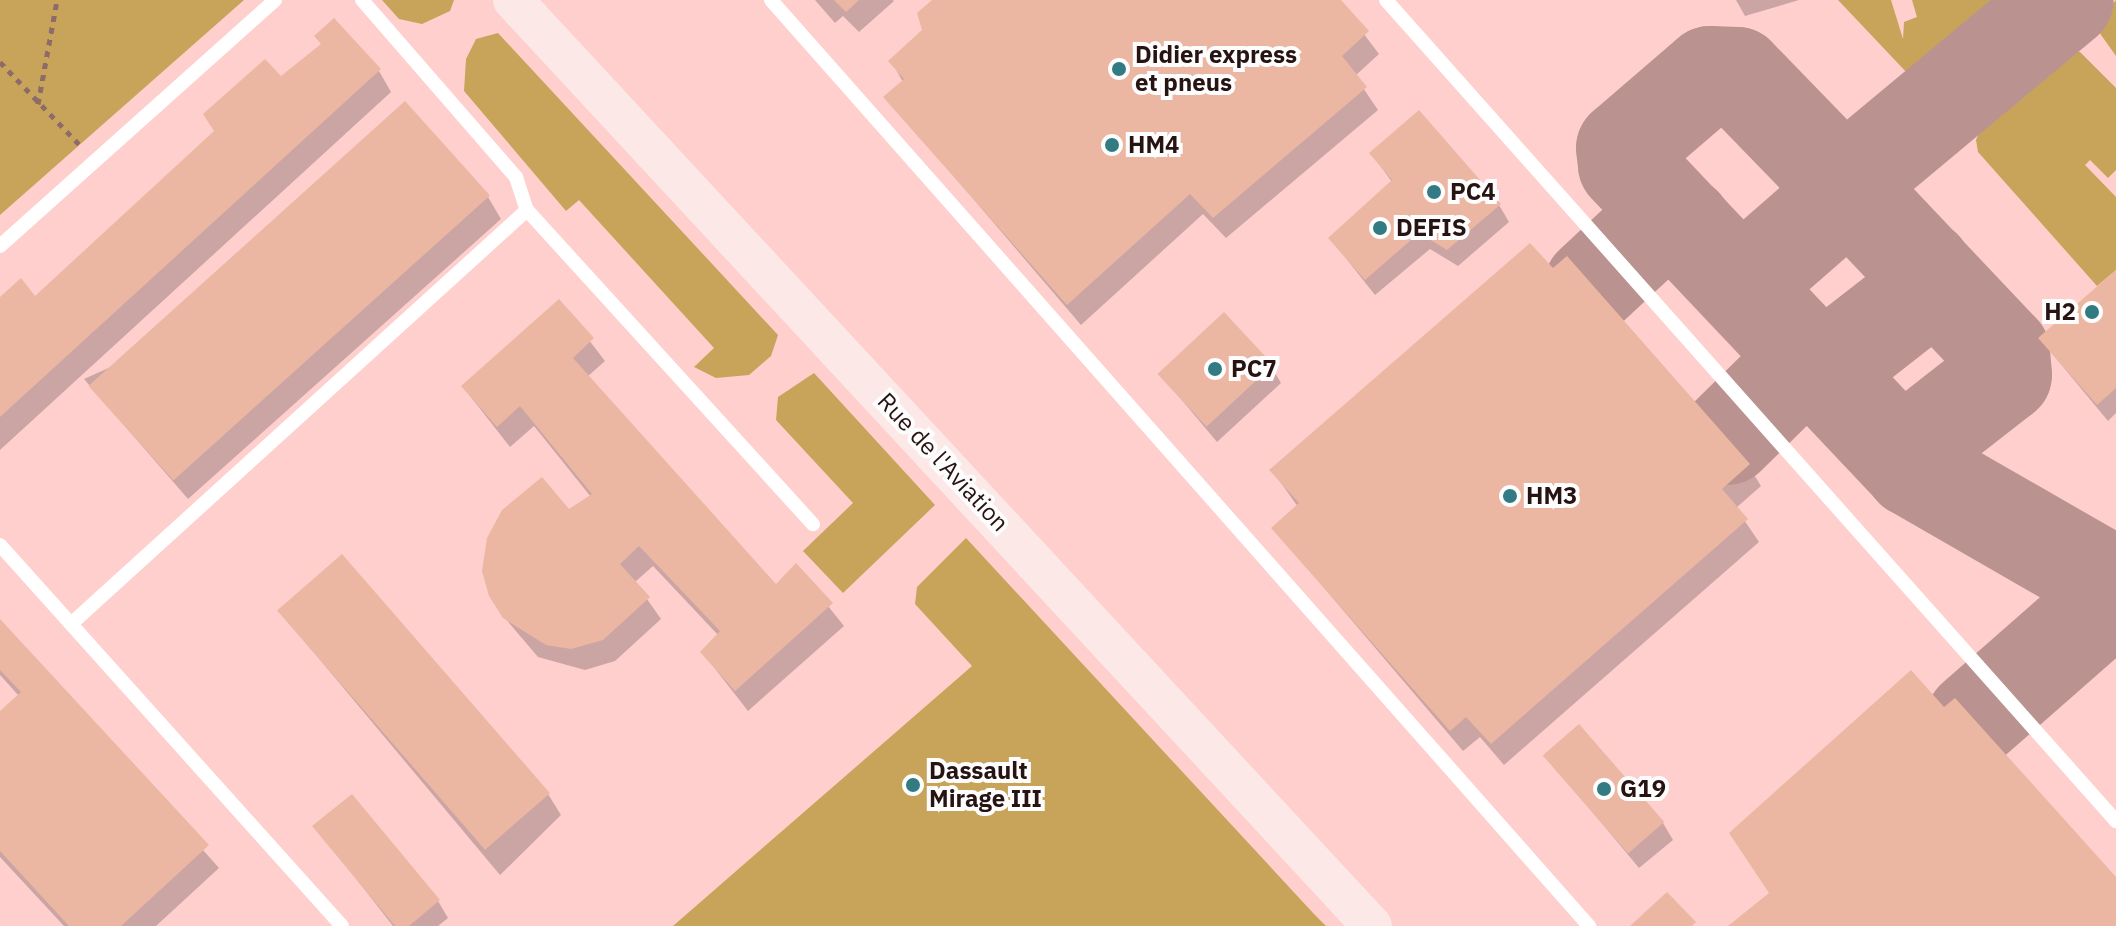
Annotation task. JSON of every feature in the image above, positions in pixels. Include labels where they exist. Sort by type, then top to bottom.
[{"type":"street","name":"Rue de l'Aviation","points":[[513,0],[1372,926]]},
{"type":"lane","points":[[0,246],[275,0]]},
{"type":"lane","points":[[362,0],[516,177],[527,210],[813,524]]},
{"type":"lane","points":[[771,0],[1589,926]]},
{"type":"lane","points":[[1386,0],[2116,821]]},
{"type":"lane","points":[[71,624],[527,210]]},
{"type":"lane","points":[[0,545],[342,926]]},
{"type":"path","points":[[38,105],[57,0]]},
{"type":"path","points":[[0,62],[38,105],[96,159]]},
{"type":"shaded area","points":[[0,0],[244,0],[0,215]]},
{"type":"shaded area","points":[[382,0],[454,0],[450,11],[422,24],[399,19]]},
{"type":"shaded area","points":[[1838,0],[1891,0],[1903,39],[1904,22],[1917,17],[1912,0],[2020,0],[1940,67],[1910,76]]},
{"type":"shaded area","points":[[2116,0],[2116,56],[2094,25]]},
{"type":"shaded area","points":[[498,33],[778,335],[771,356],[749,375],[716,378],[694,367],[714,348],[579,200],[566,211],[464,91],[466,59],[476,39]]},
{"type":"shaded area","points":[[2063,47],[2080,52],[2116,88],[2116,170],[2108,178],[2090,160],[2085,165],[2116,197],[2116,270],[2097,286],[1978,152],[1976,140],[1991,104]]},
{"type":"shaded area","points":[[814,373],[935,505],[843,593],[803,551],[853,503],[776,420],[778,397]]},
{"type":"shaded area","points":[[966,538],[1326,926],[673,926],[972,666],[915,604],[917,587]]},
{"type":"building","points":[[834,0],[859,0],[846,12]]},
{"type":"building","name":"HM4","points":[[932,0],[1341,0],[1369,31],[1342,56],[1367,87],[1213,218],[1190,194],[1067,305],[883,97],[904,79],[888,61],[922,30],[917,13]]},
{"type":"building","points":[[334,18],[381,69],[0,417],[0,297],[21,278],[35,296],[214,131],[203,114],[265,59],[281,76],[321,44],[314,36]]},
{"type":"building","points":[[405,101],[490,195],[173,480],[88,386]]},
{"type":"building","name":"PC4","points":[[1419,110],[1501,204],[1447,250],[1419,233],[1365,280],[1328,238],[1392,180],[1369,153]]},
{"type":"building","name":"HM3","points":[[1530,243],[1553,268],[1567,256],[1750,464],[1722,489],[1748,519],[1491,744],[1466,717],[1450,731],[1271,528],[1299,503],[1269,470]]},
{"type":"building","name":"H2","points":[[2116,270],[2116,388],[2097,405],[2038,338]]},
{"type":"building","points":[[559,299],[594,338],[573,358],[776,584],[796,563],[833,603],[735,691],[700,652],[720,631],[639,546],[620,564],[650,597],[603,640],[571,649],[546,645],[503,618],[489,596],[482,571],[487,538],[502,510],[542,477],[569,509],[592,494],[520,406],[497,427],[461,386]]},
{"type":"building","name":"PC7","points":[[1224,312],[1273,365],[1207,427],[1157,374]]},
{"type":"building","points":[[342,554],[550,793],[485,850],[277,610]]},
{"type":"building","points":[[0,619],[209,845],[121,926],[69,926],[0,851],[0,711],[21,692],[0,670]]},
{"type":"building","points":[[1911,670],[1944,707],[1955,698],[2116,877],[2116,926],[1728,926],[1769,893],[1729,833]]},
{"type":"building","name":"G19","points":[[1579,724],[1664,822],[1628,854],[1543,755]]},
{"type":"building","points":[[352,794],[440,900],[409,926],[395,926],[312,826]]},
{"type":"building","points":[[1667,892],[1696,922],[1692,926],[1630,926]]},
{"type":"taxiway","points":[[1752,297],[1754,274],[1840,199],[1852,178],[2066,0]]},
{"type":"taxiway","points":[[1913,469],[1913,446],[2004,375],[2002,352],[1863,205],[1857,193],[1862,168],[1831,172],[1737,75],[1710,74],[1624,148],[1626,165],[1913,469],[2097,575],[2116,594]]},
{"type":"taxiway","points":[[1592,285],[1652,229],[1684,225]]},
{"type":"taxiway","points":[[1834,384],[1829,366],[1919,296],[1924,268]]},
{"type":"taxiway","points":[[1727,437],[1790,375],[1821,371]]},
{"type":"taxiway","points":[[1974,719],[2097,611],[2116,604]]},
{"type":"place","name":"Didier express et pneus","points":[[1119,69]]},
{"type":"place","name":"HM4","points":[[1112,145]]},
{"type":"place","name":"PC4","points":[[1434,192]]},
{"type":"place","name":"DEFIS","points":[[1380,228]]},
{"type":"place","name":"H2","points":[[2092,312]]},
{"type":"place","name":"PC7","points":[[1215,369]]},
{"type":"place","name":"HM3","points":[[1510,496]]},
{"type":"place","name":"Dassault Mirage III","points":[[913,785]]},
{"type":"place","name":"G19","points":[[1604,789]]}]
